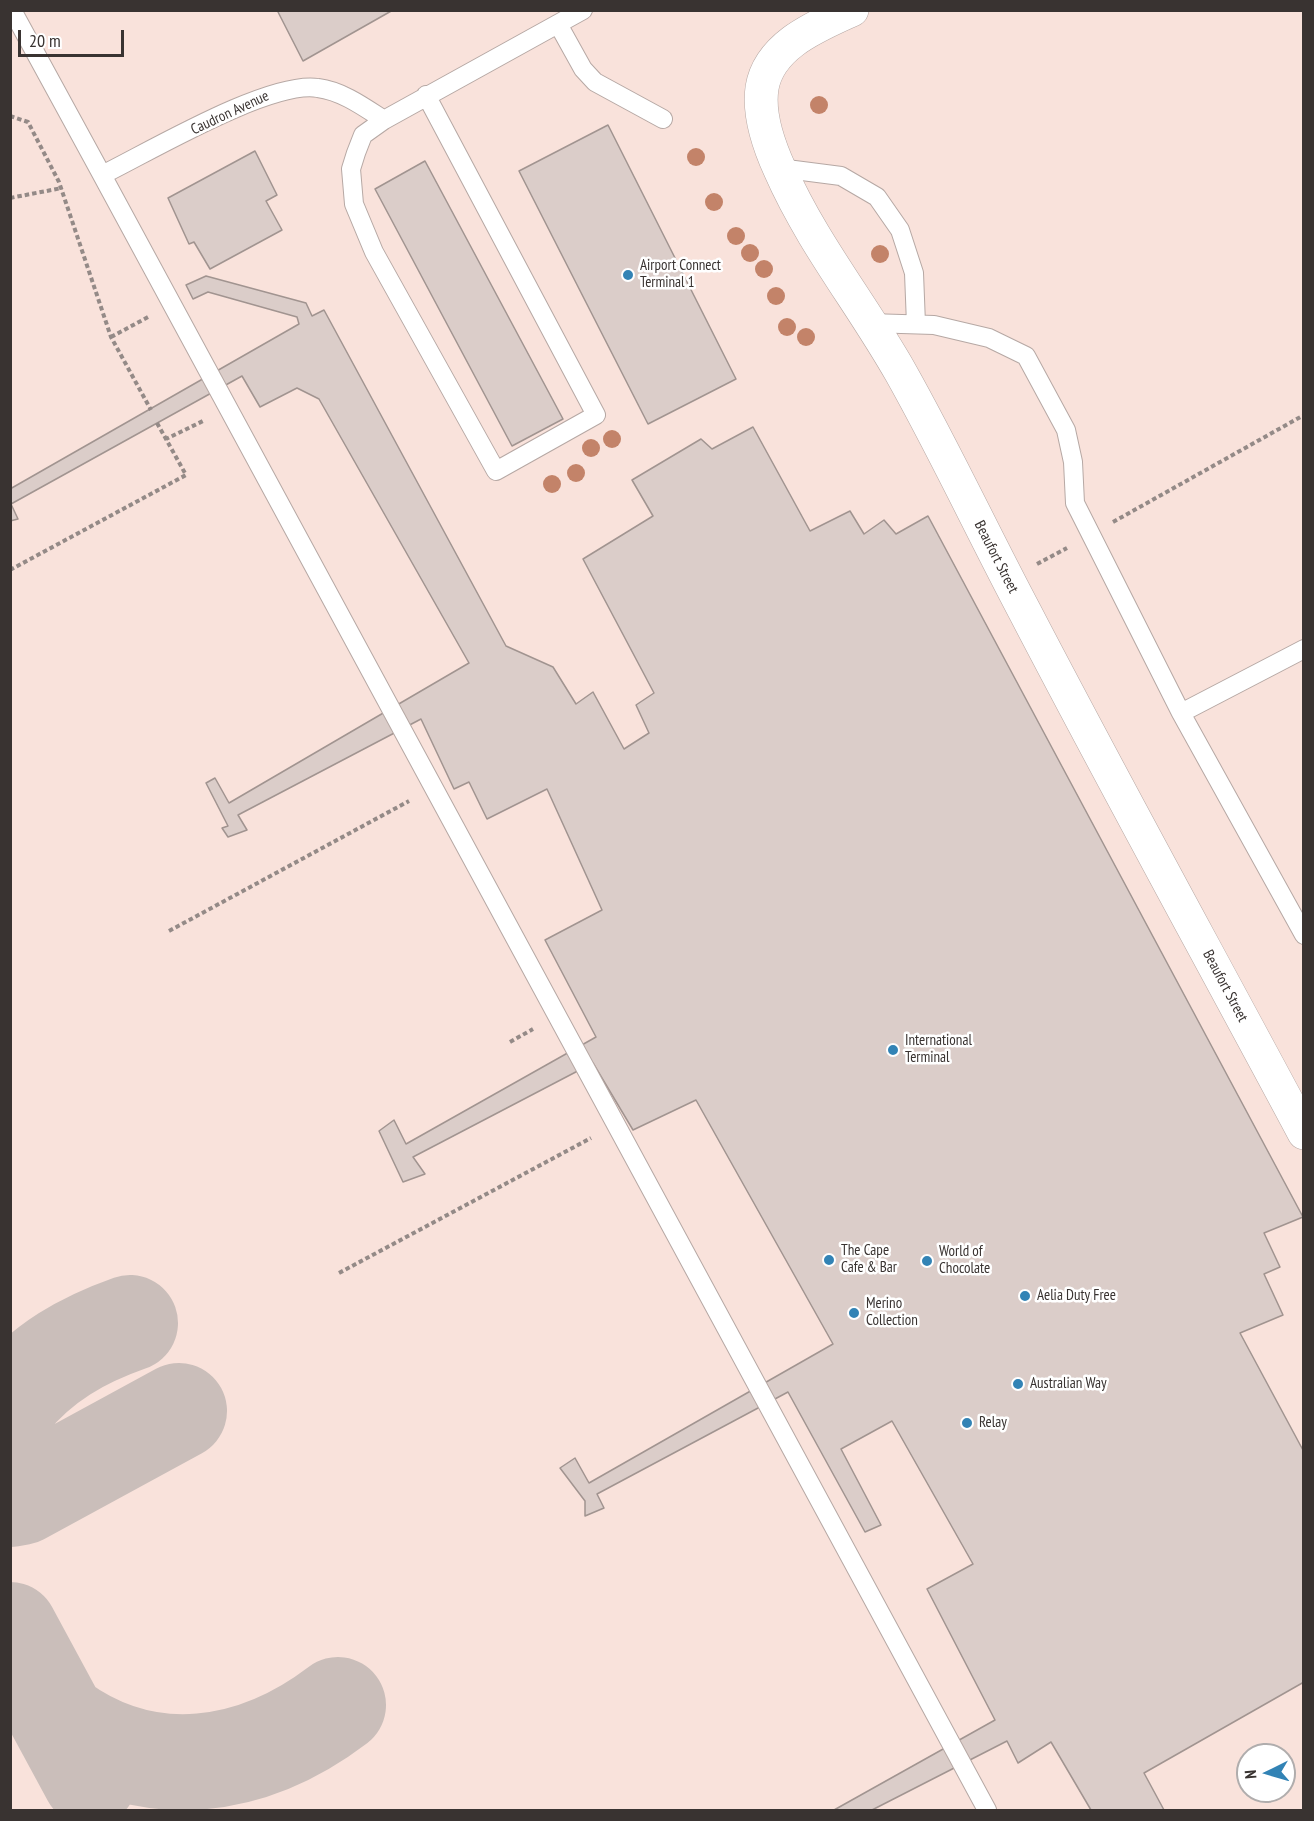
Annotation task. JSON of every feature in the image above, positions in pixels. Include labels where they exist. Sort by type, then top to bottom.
[{"type":"street","name":"Beaufort Street","points":[[852,10],[823,23],[793,41],[773,60],[762,88],[764,124],[779,168],[805,222],[900,372],[1008,580],[1304,1133]]},
{"type":"lane","points":[[12,10],[987,1810]]},
{"type":"lane","points":[[426,95],[596,415],[496,471],[374,252],[354,204],[351,169],[363,135],[384,120],[426,95],[583,10]]},
{"type":"lane","points":[[558,24],[583,69],[595,82],[663,119]]},
{"type":"lane","name":"Caudron Avenue","points":[[102,175],[261,96],[294,88],[315,87],[328,90],[384,120]]},
{"type":"lane","points":[[779,168],[841,177],[877,197],[900,230],[914,273],[916,324]]},
{"type":"lane","points":[[869,323],[934,325],[989,338],[1026,356],[1066,430],[1073,462],[1075,503],[1181,713],[1303,932]]},
{"type":"lane","points":[[1181,713],[1304,649]]},
{"type":"path","points":[[10,116],[28,122],[62,188],[111,338],[151,410]]},
{"type":"path","points":[[10,198],[62,188]]},
{"type":"path","points":[[166,439],[227,408]]},
{"type":"path","points":[[1008,580],[1304,415]]},
{"type":"path","points":[[10,570],[186,475],[157,423]]},
{"type":"path","points":[[169,931],[434,788]]},
{"type":"path","points":[[339,1273],[616,1125]]},
{"type":"shaded area","points":[[11,11],[1303,11],[1303,1810],[11,1810]]},
{"type":"building","points":[[277,10],[393,10],[303,61]]},
{"type":"building","name":"Airport Connect Terminal 1","points":[[608,125],[736,379],[648,424],[519,171]]},
{"type":"building","points":[[255,151],[277,195],[266,201],[282,230],[210,269],[194,242],[189,244],[168,198]]},
{"type":"building","points":[[425,161],[563,419],[512,446],[375,189]]},
{"type":"building","name":"International Terminal","points":[[206,276],[306,303],[312,316],[324,310],[506,646],[553,667],[576,704],[593,692],[624,749],[649,733],[636,705],[654,693],[583,559],[653,516],[632,480],[701,439],[712,449],[753,427],[810,531],[850,511],[864,534],[884,520],[896,534],[928,516],[1303,1217],[1264,1233],[1280,1267],[1264,1274],[1283,1315],[1240,1333],[1304,1452],[1304,1682],[1144,1773],[1164,1810],[1091,1810],[1051,1742],[1018,1763],[1007,1741],[872,1810],[834,1810],[995,1720],[927,1589],[973,1564],[892,1421],[841,1449],[881,1525],[865,1532],[788,1392],[597,1494],[604,1508],[585,1516],[585,1501],[560,1468],[575,1458],[589,1483],[833,1344],[696,1100],[633,1130],[593,1063],[413,1157],[425,1174],[403,1182],[379,1131],[394,1120],[406,1144],[596,1037],[545,940],[602,910],[547,789],[487,819],[469,782],[454,789],[421,719],[238,815],[247,830],[228,837],[222,828],[228,826],[206,783],[215,778],[229,803],[469,663],[319,399],[297,388],[260,407],[242,376],[11,504],[18,519],[10,521],[10,489],[299,324],[297,317],[208,292],[193,299],[186,285]]},
{"type":"taxiway","points":[[10,1402],[36,1375],[64,1354],[130,1323]]},
{"type":"taxiway","points":[[10,1499],[21,1497],[179,1411]]},
{"type":"taxiway","points":[[10,1630],[90,1778]]},
{"type":"taxiway","points":[[60,1721],[94,1742],[129,1755],[165,1761],[201,1761],[237,1755],[272,1744],[306,1727],[338,1705]]},
{"type":"place","name":"Airport Connect Terminal 1","points":[[628,275]]},
{"type":"place","name":"International Terminal","points":[[893,1050]]},
{"type":"place","name":"The Cape Cafe & Bar","points":[[829,1260]]},
{"type":"place","name":"World of Chocolate","points":[[927,1261]]},
{"type":"place","name":"Aelia Duty Free","points":[[1025,1296]]},
{"type":"place","name":"Merino Collection","points":[[854,1313]]},
{"type":"place","name":"Australian Way","points":[[1018,1384]]},
{"type":"place","name":"Relay","points":[[967,1423]]}]
